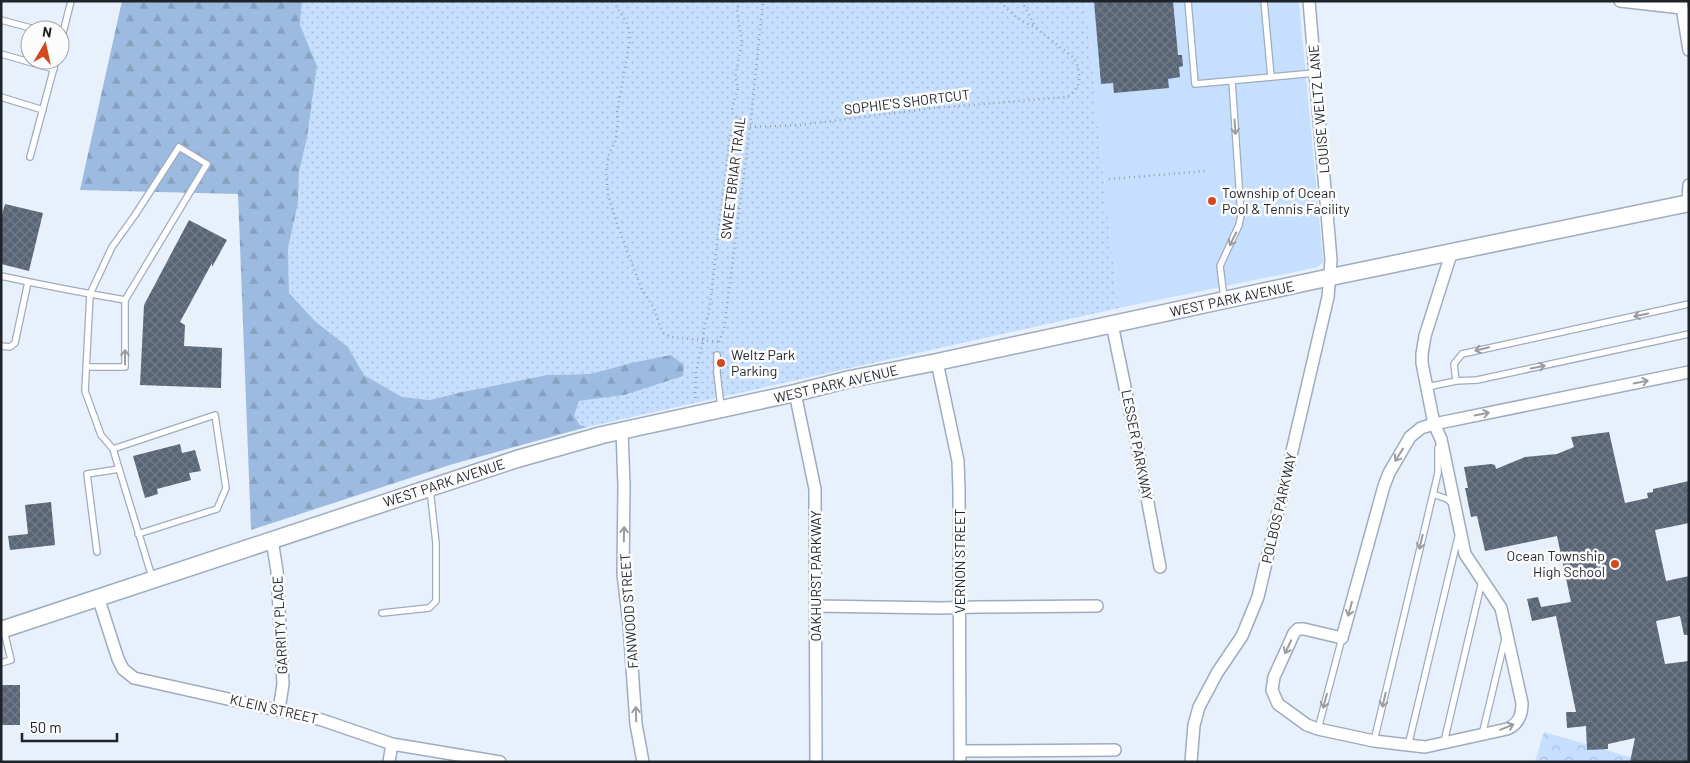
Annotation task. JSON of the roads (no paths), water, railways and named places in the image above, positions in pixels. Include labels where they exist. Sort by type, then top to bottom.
[{"type":"street","name":"LOUISE WELTZ LANE","points":[[1309,1],[1332,260],[1331,277]]},
{"type":"street","points":[[1620,1],[1681,4],[1689,50]]},
{"type":"street","points":[[1688,203],[1689,185]]},
{"type":"street","name":"WEST PARK AVENUE","points":[[2,629],[430,487],[518,459],[622,430],[796,393],[850,379],[1688,203]]},
{"type":"street","points":[[1451,254],[1423,346],[1422,363],[1434,424],[1441,439],[1465,554],[1482,581],[1499,602],[1522,702],[1520,719],[1512,727],[1425,747],[1374,742],[1318,729],[1301,722],[1278,704],[1272,690],[1274,677],[1294,633],[1298,629],[1304,628],[1342,638],[1384,486],[1389,473],[1410,437],[1421,428],[1434,424],[1689,372]]},
{"type":"street","name":"POLBOS PARKWAY","points":[[1191,762],[1194,725],[1199,707],[1206,691],[1242,636],[1258,597],[1328,297],[1331,277]]},
{"type":"street","name":"LESSER PARKWAY","points":[[1112,324],[1140,455],[1160,567]]},
{"type":"street","name":"VERNON STREET","points":[[937,362],[958,461],[960,757]]},
{"type":"street","name":"OAKHURST PARKWAY","points":[[796,393],[815,488],[816,762]]},
{"type":"street","name":"FANWOOD STREET","points":[[622,430],[624,574],[636,724],[642,762]]},
{"type":"street","name":"GARRITY PLACE","points":[[272,540],[277,571],[283,684],[279,710]]},
{"type":"street","name":"KLEIN STREET","points":[[98,597],[118,659],[123,669],[134,678],[322,720],[392,744],[500,762]]},
{"type":"street","points":[[816,606],[960,608],[1097,606]]},
{"type":"street","points":[[389,762],[392,744]]},
{"type":"street","points":[[960,757],[1115,750]]},
{"type":"lane","points":[[66,20],[72,1]]},
{"type":"lane","points":[[1188,1],[1196,84],[1316,73]]},
{"type":"lane","points":[[1264,1],[1271,77]]},
{"type":"lane","points":[[1,20],[20,25]]},
{"type":"lane","points":[[1,54],[20,59]]},
{"type":"lane","points":[[30,158],[54,70]]},
{"type":"lane","points":[[1224,300],[1220,266],[1239,225],[1241,215],[1232,81]]},
{"type":"lane","points":[[1,97],[43,110]]},
{"type":"lane","points":[[86,367],[125,367],[125,300],[208,164],[179,147],[112,247],[90,294],[86,367],[85,391],[101,435],[113,449],[153,579]]},
{"type":"lane","points":[[1,276],[125,300]]},
{"type":"lane","points":[[1,346],[10,347],[15,344],[28,282]]},
{"type":"lane","points":[[1456,381],[1454,364],[1462,354],[1689,304]]},
{"type":"lane","points":[[1427,387],[1456,381],[1477,380],[1689,334]]},
{"type":"lane","points":[[717,355],[716,373],[722,409]]},
{"type":"lane","points":[[113,449],[215,415],[226,488],[217,509],[138,534]]},
{"type":"lane","points":[[1374,742],[1438,473],[1439,462],[1434,424]]},
{"type":"lane","points":[[97,552],[87,474],[119,469]]},
{"type":"lane","points":[[382,613],[429,608],[436,601],[436,542],[430,487]]},
{"type":"lane","points":[[1433,494],[1447,499],[1455,508]]},
{"type":"lane","points":[[1408,746],[1460,530]]},
{"type":"lane","points":[[1444,743],[1482,581]]},
{"type":"lane","points":[[1,663],[11,660],[2,629]]},
{"type":"lane","points":[[1482,734],[1507,633]]},
{"type":"lane","points":[[1318,729],[1342,638]]},
{"type":"place","name":"Township of Ocean Pool & Tennis Facility","points":[[1212,201]]},
{"type":"place","name":"Weltz Park Parking","points":[[721,363]]},
{"type":"place","name":"Ocean Township High School","points":[[1615,564]]}]
